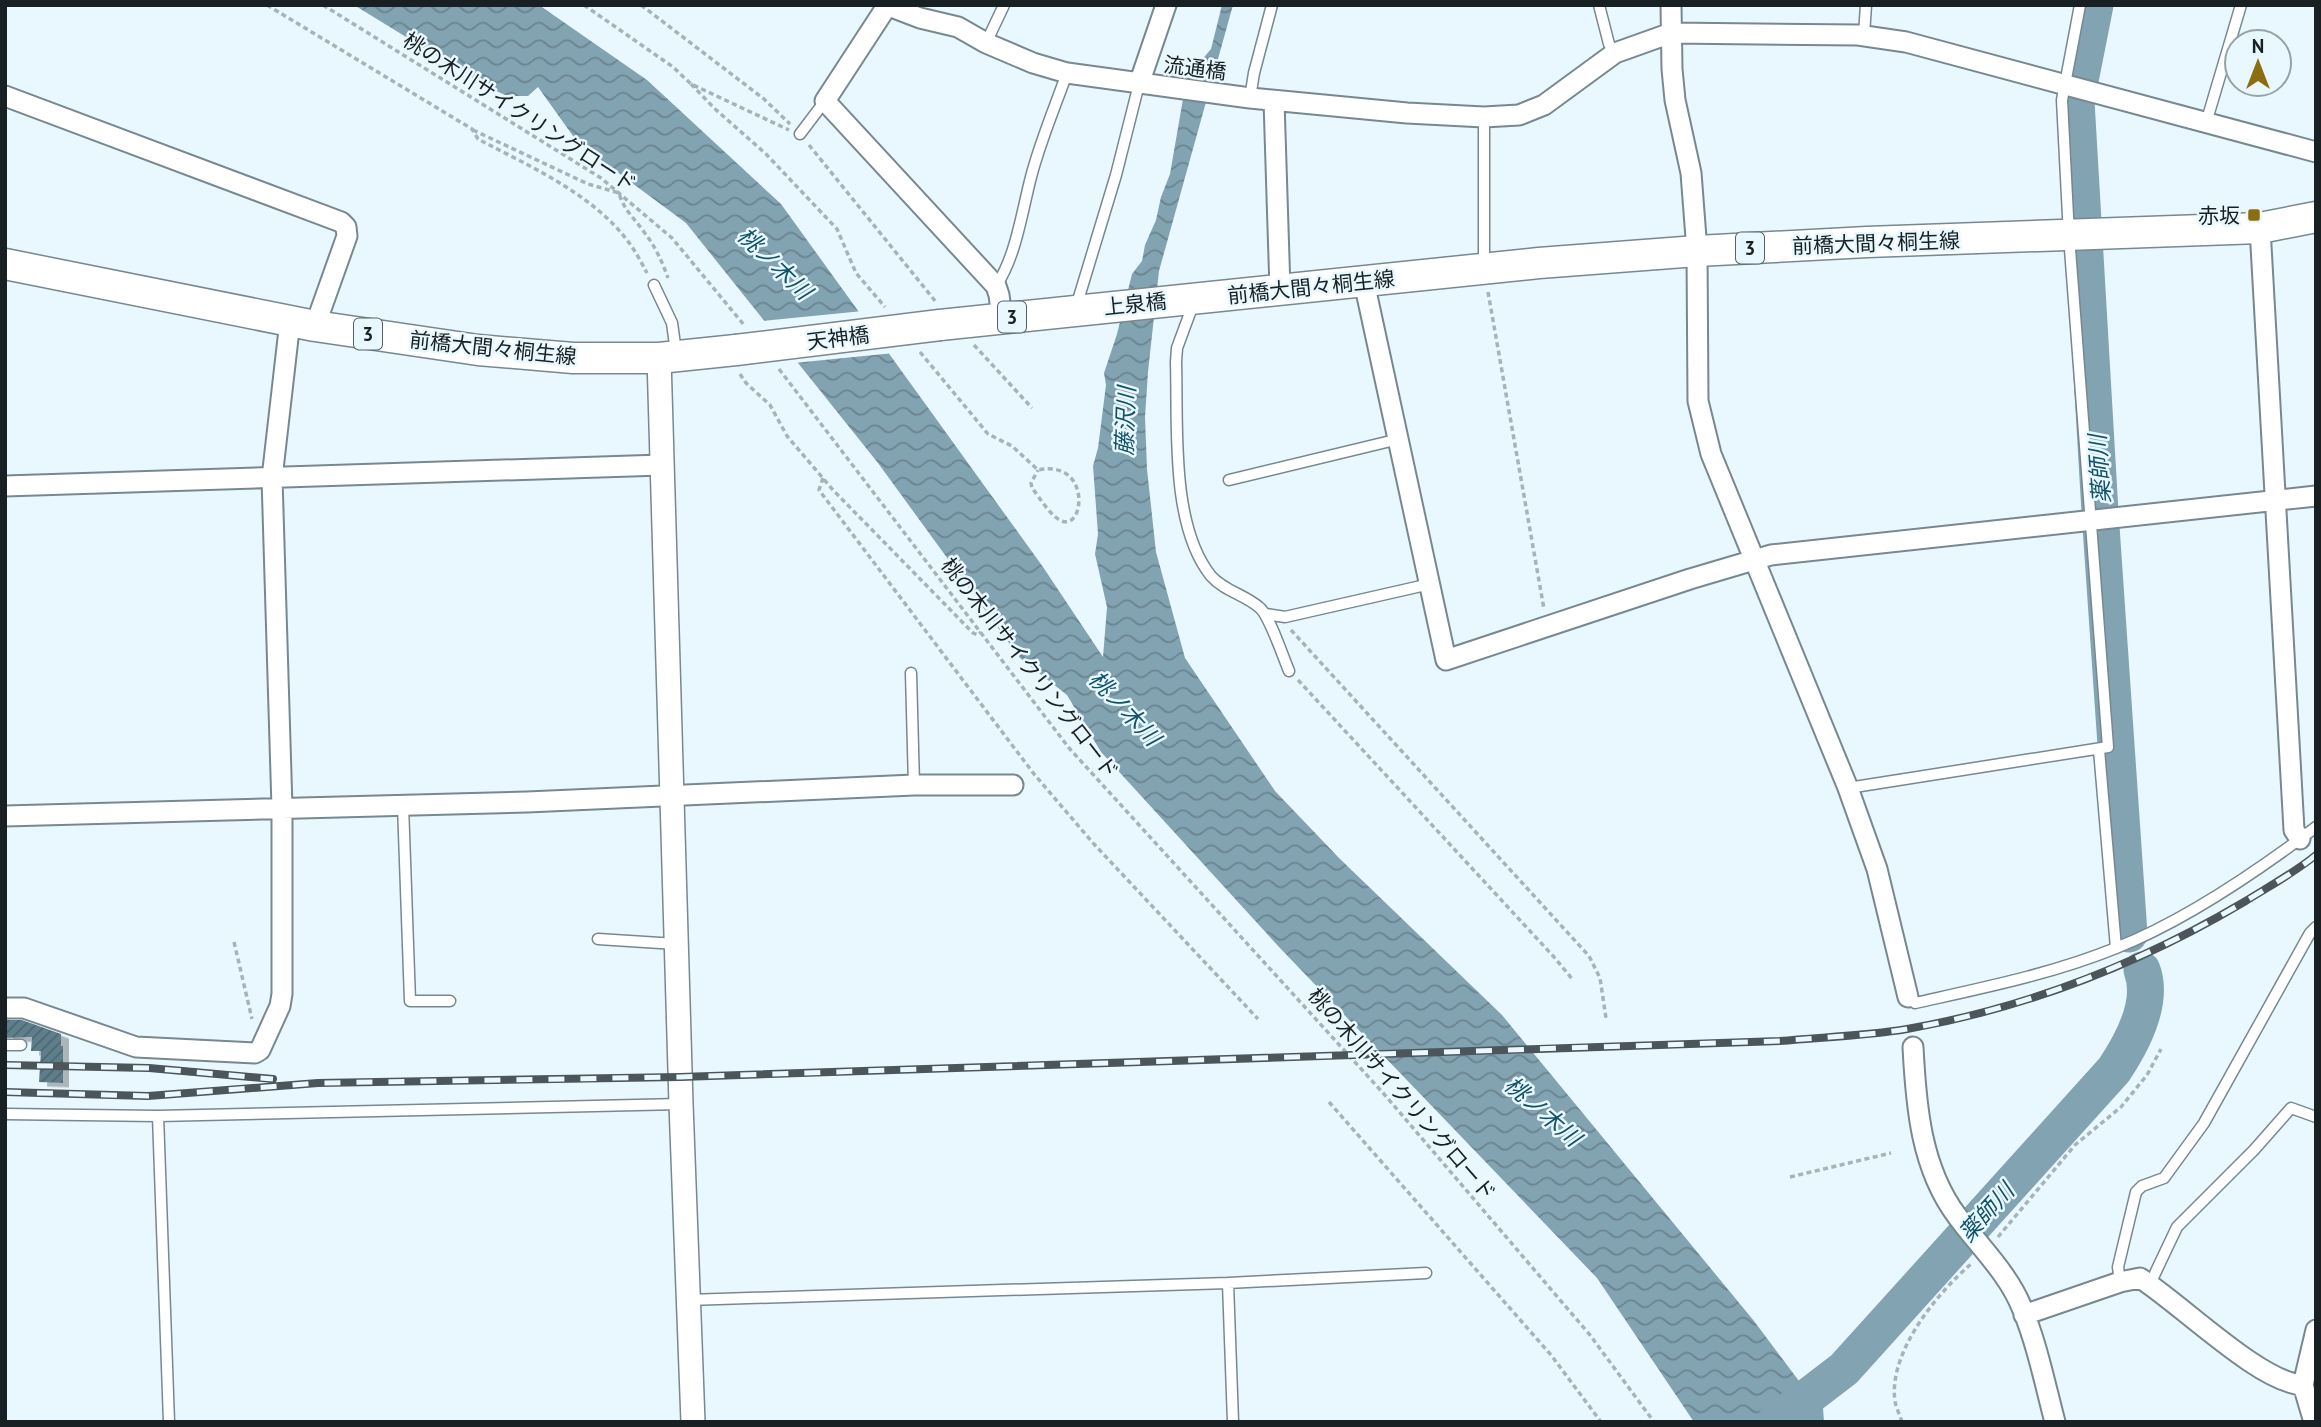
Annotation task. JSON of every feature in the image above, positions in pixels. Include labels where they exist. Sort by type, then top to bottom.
[{"type":"main road","name":"前橋大間々桐生線","points":[[1190,298],[1697,251],[2260,228],[2316,217]]},
{"type":"main road","name":"前橋大間々桐生線","points":[[5,264],[303,324],[528,356],[667,357],[740,350]]},
{"type":"main road","name":"上泉橋","points":[[1079,310],[1190,298]]},
{"type":"main road","name":"3","points":[[947,324],[1079,310]]},
{"type":"main road","name":"天神橋","points":[[740,350],[947,324]]},
{"type":"street","points":[[1142,85],[1166,5]]},
{"type":"street","points":[[1671,5],[1675,100],[1691,173],[1697,251],[1698,401],[1703,429],[1848,788],[1877,869],[1908,997]]},
{"type":"street","name":"流通橋","points":[[887,6],[920,18],[958,27],[986,43],[1032,63],[1067,73],[1274,101],[1485,117],[1519,115],[1544,105],[1615,53],[1671,33]]},
{"type":"street","points":[[887,6],[822,106],[996,286],[1002,318]]},
{"type":"street","points":[[1671,33],[1864,35],[1906,42],[2316,152]]},
{"type":"street","points":[[5,96],[341,222],[346,228],[347,236],[303,324],[272,478],[282,808],[282,994],[280,1006],[265,1041],[261,1050],[255,1052],[144,1049],[24,1008],[5,1008]]},
{"type":"street","points":[[1274,101],[1280,290]]},
{"type":"street","points":[[2260,228],[2294,830],[2300,839]]},
{"type":"street","points":[[1364,282],[1446,660],[1753,558],[2316,496]]},
{"type":"street","points":[[667,357],[662,465],[693,1422]]},
{"type":"street","points":[[5,486],[662,465]]},
{"type":"street","points":[[5,816],[671,797],[914,785],[1013,785]]},
{"type":"street","points":[[1913,1047],[1919,1114],[1935,1181],[1956,1215],[2002,1272],[2024,1315],[2056,1422]]},
{"type":"street","points":[[2024,1315],[2120,1282],[2140,1278],[2264,1372],[2291,1385],[2303,1385]]},
{"type":"street","points":[[2314,1422],[2303,1385],[2316,1330]]},
{"type":"lane","points":[[986,43],[1004,5]]},
{"type":"lane","points":[[1244,97],[1254,73],[1272,5]]},
{"type":"lane","points":[[1599,5],[1609,44],[1615,53]]},
{"type":"lane","points":[[1864,35],[1866,5]]},
{"type":"lane","points":[[1848,788],[2108,747],[2069,236],[2063,100],[2080,5]]},
{"type":"lane","points":[[2206,123],[2241,5]]},
{"type":"lane","points":[[996,286],[1002,277],[1032,174],[1067,73]]},
{"type":"lane","points":[[1079,310],[1142,85]]},
{"type":"lane","points":[[800,134],[822,106]]},
{"type":"lane","points":[[1484,270],[1485,117]]},
{"type":"lane","points":[[654,285],[671,323],[667,357]]},
{"type":"lane","points":[[1190,298],[1177,348],[1181,486],[1186,524],[1201,562],[1213,579],[1257,605],[1266,614],[1289,671]]},
{"type":"lane","points":[[1229,480],[1399,439]]},
{"type":"lane","points":[[1266,614],[1285,617],[1430,584]]},
{"type":"lane","points":[[911,673],[914,785]]},
{"type":"lane","points":[[2099,750],[2116,948]]},
{"type":"lane","points":[[402,804],[410,1001],[450,1001]]},
{"type":"lane","points":[[1908,997],[1915,1003],[1985,988],[2116,948],[2208,900],[2316,827]]},
{"type":"lane","points":[[2120,1282],[2118,1267],[2136,1192],[2142,1186],[2164,1178],[2204,1123],[2310,933],[2316,927]]},
{"type":"lane","points":[[598,939],[677,944]]},
{"type":"lane","points":[[5,1045],[21,1045]]},
{"type":"lane","points":[[5,1114],[158,1116],[681,1104]]},
{"type":"lane","points":[[2150,1284],[2177,1227],[2254,1150],[2291,1108],[2316,1117]]},
{"type":"lane","points":[[158,1116],[169,1422]]},
{"type":"lane","points":[[688,1300],[1228,1283],[1426,1273]]},
{"type":"lane","points":[[1228,1283],[1233,1422]]},
{"type":"path","points":[[267,5],[472,129],[588,184],[619,193],[625,208],[661,259],[670,282]]},
{"type":"path","name":"桃の木川サイクリングロード","points":[[323,5],[601,178],[672,238],[740,350],[746,383],[770,405],[787,436],[823,478],[973,633],[978,635],[981,632]]},
{"type":"path","points":[[584,5],[673,67],[691,84],[800,134]]},
{"type":"path","points":[[641,5],[764,99],[800,134],[947,324],[1032,408]]},
{"type":"path","points":[[472,129],[478,139],[572,191],[605,217],[626,239],[654,285]]},
{"type":"path","points":[[1484,270],[1547,627]]},
{"type":"path","name":"桃の木川サイクリングロード","points":[[778,368],[1069,748],[1384,1094],[1590,1335],[1654,1422]]},
{"type":"path","points":[[823,478],[819,490],[1034,774],[1093,842],[1258,1019]]},
{"type":"path","points":[[1278,615],[1589,956],[1600,978],[1606,1018]]},
{"type":"path","points":[[1289,671],[1573,980]]},
{"type":"path","points":[[234,942],[256,1037],[265,1041]]},
{"type":"path","points":[[1902,1422],[1895,1399],[1897,1372],[1909,1341],[1931,1305],[2075,1145],[2121,1107],[2147,1075],[2161,1049]]},
{"type":"path","points":[[1329,1102],[1551,1355],[1601,1422]]},
{"type":"path","points":[[1790,1177],[1891,1153]]},
{"type":"water","points":[[354,5],[539,5],[647,80],[781,204],[1043,567],[1103,657],[1107,607],[1095,554],[1098,534],[1093,466],[1106,385],[1104,373],[1132,274],[1142,261],[1170,174],[1183,99],[1195,68],[1211,49],[1222,5],[1233,5],[1159,271],[1148,372],[1145,417],[1147,469],[1156,552],[1185,658],[1275,791],[1339,858],[1502,1015],[1754,1321],[1802,1385],[1828,1383],[1831,1392],[1823,1408],[1824,1422],[1694,1422],[1597,1278],[1279,947],[1101,752],[1067,695],[1020,658],[878,463],[686,223],[578,143],[538,87],[528,96],[507,96],[486,86]]},
{"type":"pier","points":[[863,311],[894,353],[794,363],[761,321]]},
{"type":"building","points":[[5,1020],[22,1020],[61,1034],[63,1083],[39,1082],[41,1051],[31,1051],[32,1037],[5,1038]]},
{"type":"waterway","name":"薬師川","points":[[2095,5],[2076,101],[2100,512],[2129,934]]},
{"type":"waterway","name":"薬師川","points":[[1775,1422],[1844,1369],[2114,1070],[2134,1035],[2143,1009],[2145,982],[2142,970]]},
{"type":"railway","points":[[5,1092],[148,1096],[318,1083],[680,1077],[1780,1041],[1875,1033],[1907,1029],[1995,1009],[2082,981],[2165,945],[2205,924],[2281,880],[2316,855]]},
{"type":"railway","points":[[5,1065],[149,1068],[273,1079]]},
{"type":"place","name":"赤坂","points":[[2254,215]]},
{"type":"water label","name":"桃ノ木川","points":[[775,263]]},
{"type":"water label","name":"藤沢川","points":[[1125,421]]},
{"type":"water label","name":"桃ノ木川","points":[[1125,708]]},
{"type":"water label","name":"桃ノ木川","points":[[1543,1111]]}]
